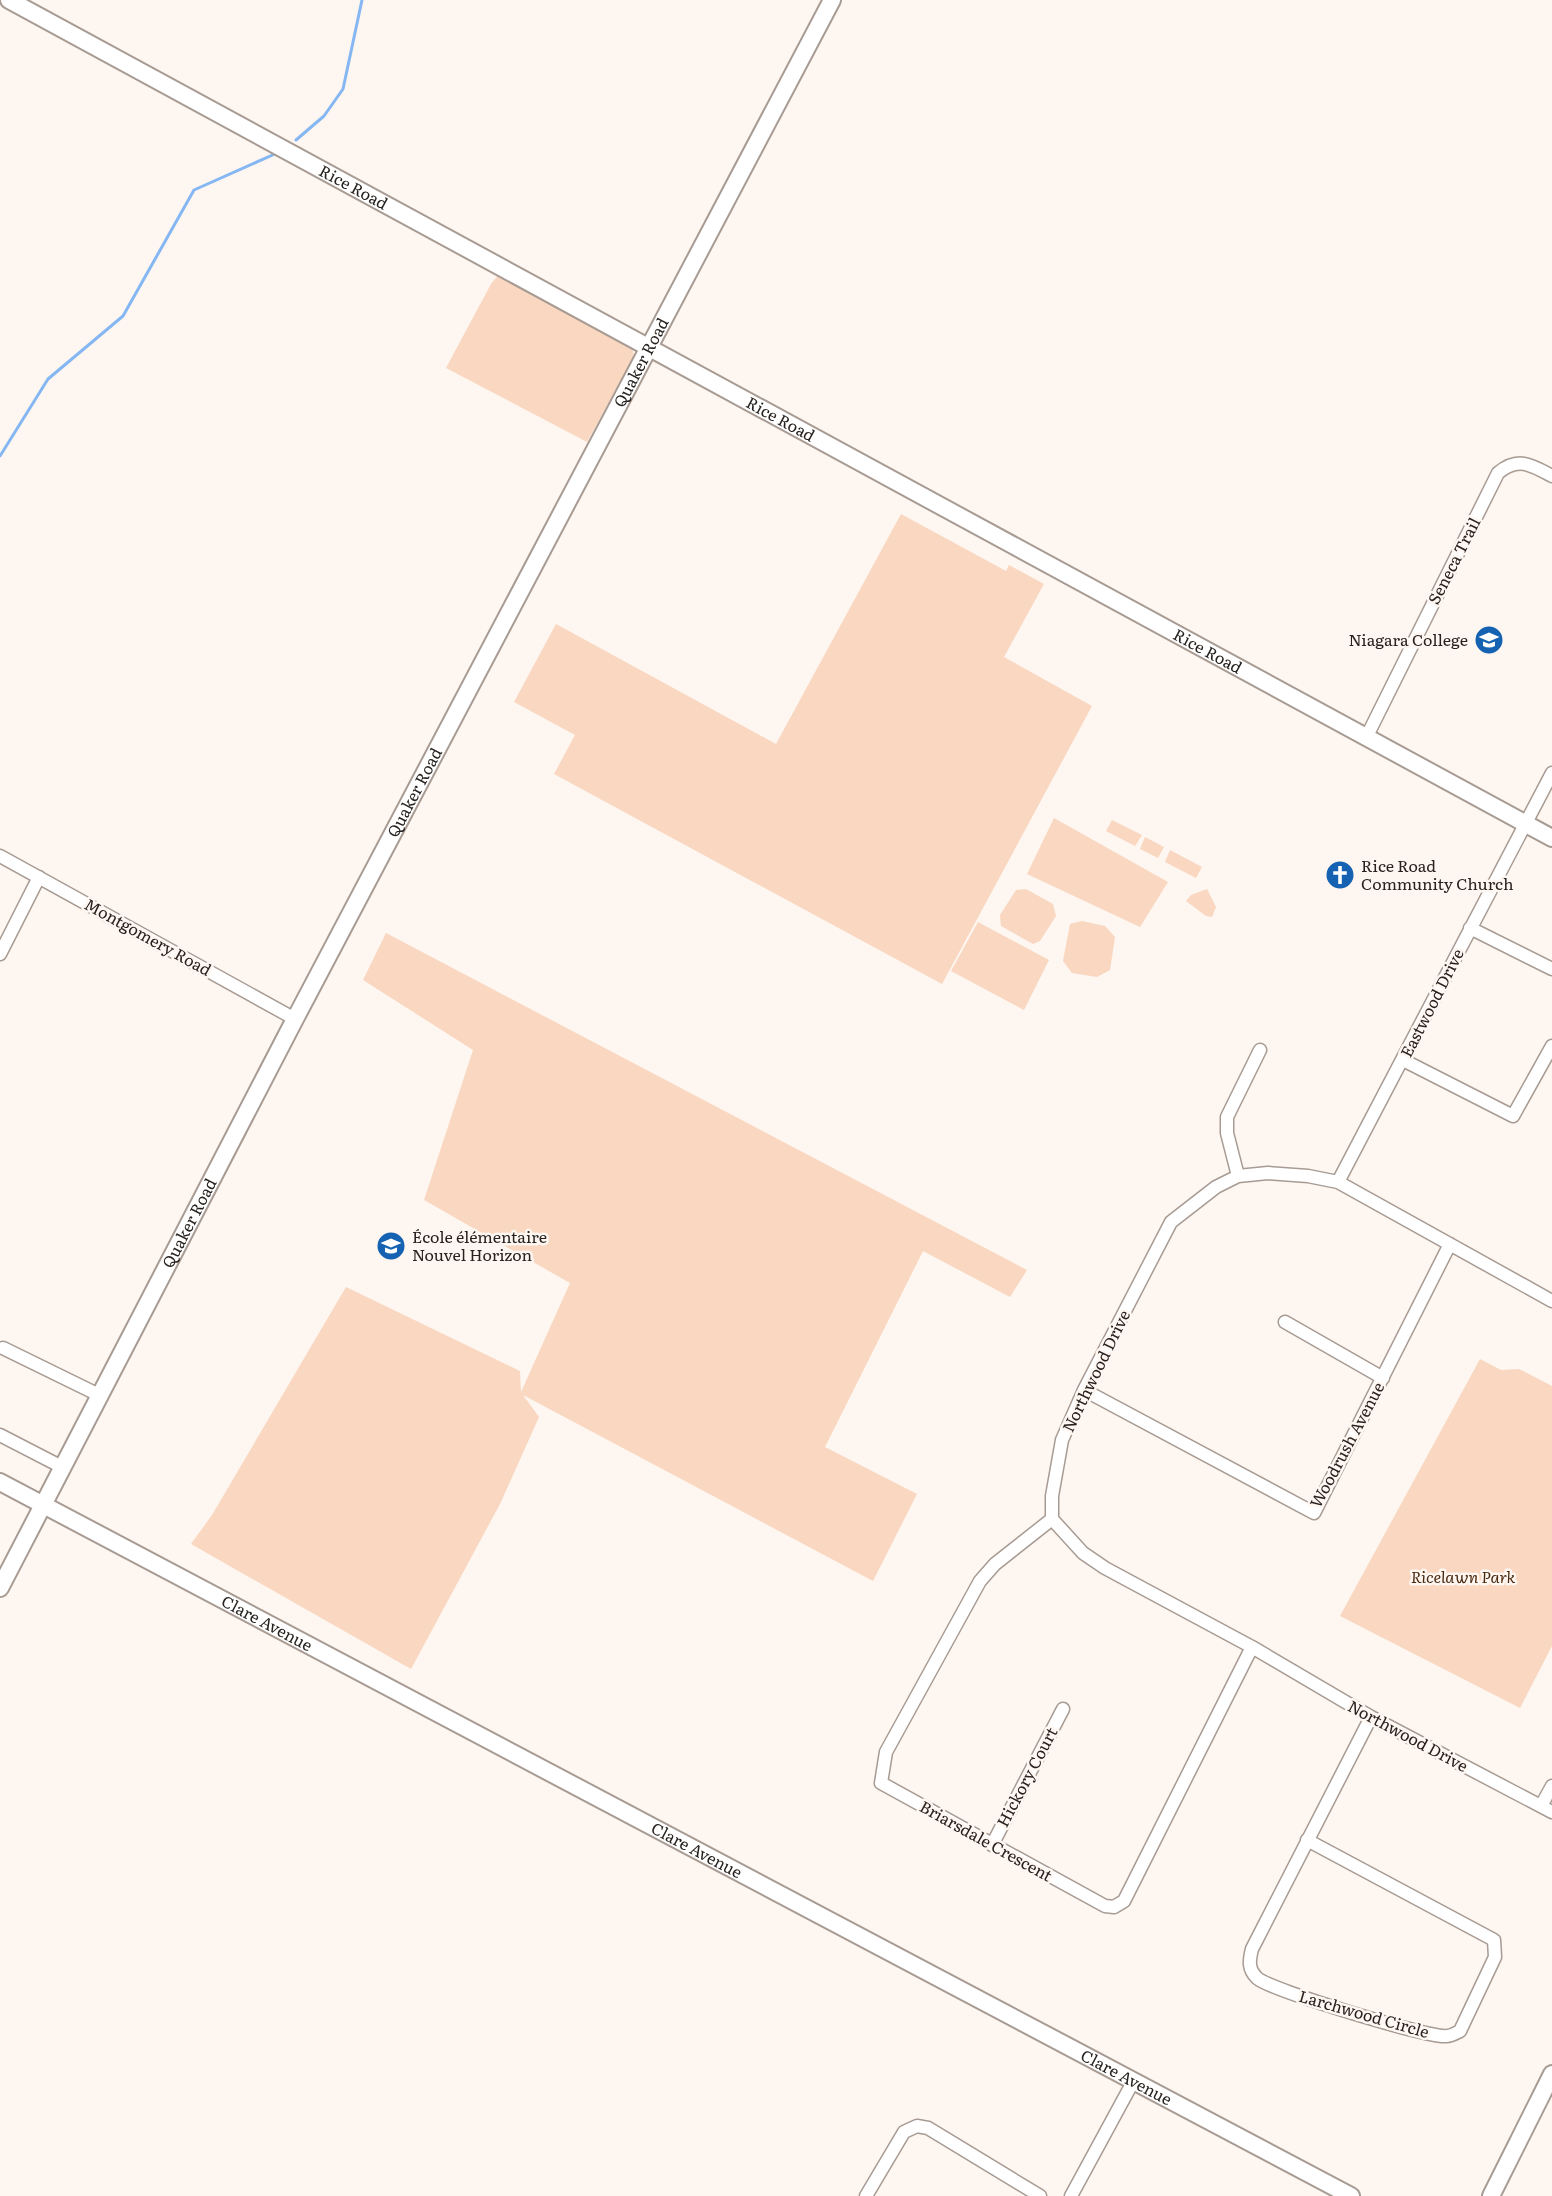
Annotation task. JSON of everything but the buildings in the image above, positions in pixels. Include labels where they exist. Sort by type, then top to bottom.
[{"type":"street","name":"Rice Road","points":[[9,0],[1552,838]]},
{"type":"street","name":"Quaker Road","points":[[0,1588],[295,1019],[832,0]]},
{"type":"street","name":"Seneca Trail","points":[[1366,736],[1498,473],[1507,465],[1518,462],[1528,464],[1552,476]]},
{"type":"street","name":"Eastwood Drive","points":[[1338,1182],[1552,773]]},
{"type":"street","name":"Montgomery Road","points":[[0,856],[295,1019]]},
{"type":"street","points":[[0,954],[39,877]]},
{"type":"street","points":[[1470,928],[1552,969]]},
{"type":"street","points":[[1403,1060],[1513,1116],[1552,1046]]},
{"type":"street","points":[[1238,1176],[1227,1133],[1227,1117],[1260,1050]]},
{"type":"street","name":"Northwood Drive","points":[[1546,1809],[1371,1717],[1252,1647],[1105,1568],[1083,1552],[1052,1519],[1052,1496],[1062,1440],[1084,1390],[1171,1222],[1216,1187],[1238,1176],[1268,1173],[1308,1176],[1338,1182],[1552,1301]]},
{"type":"street","name":"Woodrush Avenue","points":[[1084,1390],[1314,1514],[1450,1244]]},
{"type":"street","points":[[1285,1323],[1383,1378]]},
{"type":"street","points":[[3,1348],[99,1395]]},
{"type":"street","points":[[0,1435],[62,1467]]},
{"type":"street","name":"Clare Avenue","points":[[0,1482],[1351,2196]]},
{"type":"street","name":"Briarsdale Crescent","points":[[1052,1519],[995,1564],[980,1581],[886,1752],[881,1770],[881,1783],[1105,1906],[1114,1906],[1124,1901],[1252,1647]]},
{"type":"street","name":"Hickory Court","points":[[992,1845],[1063,1709]]},
{"type":"street","name":"Larchwood Circle","points":[[1307,1840],[1494,1940],[1495,1957],[1460,2031],[1446,2037],[1313,2000],[1268,1985],[1256,1977],[1249,1962],[1252,1949],[1307,1840],[1371,1717]]},
{"type":"street","points":[[1546,1809],[1552,1786]]},
{"type":"street","points":[[1491,2196],[1552,2074]]},
{"type":"street","points":[[1071,2196],[1134,2080]]},
{"type":"street","points":[[866,2196],[904,2132],[917,2126],[928,2128],[1041,2196]]},
{"type":"green space","points":[[499,274],[632,348],[634,356],[587,442],[446,368],[491,284]]},
{"type":"green space","points":[[901,514],[1006,571],[1009,565],[1044,584],[1004,657],[1092,706],[942,984],[554,774],[575,735],[514,702],[556,624],[776,744]]},
{"type":"green space","points":[[1054,818],[1168,882],[1140,927],[1027,874]]},
{"type":"green space","points":[[1112,820],[1142,835],[1135,846],[1106,831]]},
{"type":"green space","points":[[1145,837],[1164,847],[1158,858],[1140,849]]},
{"type":"green space","points":[[1170,850],[1202,867],[1196,878],[1165,862]]},
{"type":"green space","points":[[1026,889],[1053,904],[1056,916],[1040,941],[1033,944],[1001,926],[1000,915],[1016,890]]},
{"type":"green space","points":[[1207,889],[1216,907],[1212,917],[1206,916],[1186,901],[1191,895]]},
{"type":"green space","points":[[1082,921],[1105,926],[1115,937],[1110,970],[1097,977],[1072,973],[1063,961],[1070,924]]},
{"type":"green space","points":[[978,922],[1049,960],[1024,1010],[951,971]]},
{"type":"green space","points":[[386,933],[1027,1270],[1010,1297],[923,1251],[825,1447],[917,1494],[873,1581],[523,1395],[539,1417],[500,1504],[411,1669],[191,1544],[212,1515],[346,1287],[520,1371],[521,1392],[570,1283],[424,1200],[473,1050],[363,980]]},
{"type":"green space","name":"Ricelawn Park","points":[[1480,1359],[1501,1370],[1519,1369],[1552,1386],[1552,1646],[1520,1708],[1340,1616]]},
{"type":"waterway","points":[[296,140],[324,116],[343,89],[362,0]]},
{"type":"waterway","points":[[0,456],[48,379],[123,316],[194,190],[277,153]]},
{"type":"place","name":"Niagara College","points":[[1489,640]]},
{"type":"place","name":"Rice Road Community Church","points":[[1340,875]]},
{"type":"place","name":"École élémentaire Nouvel Horizon","points":[[391,1246]]}]
